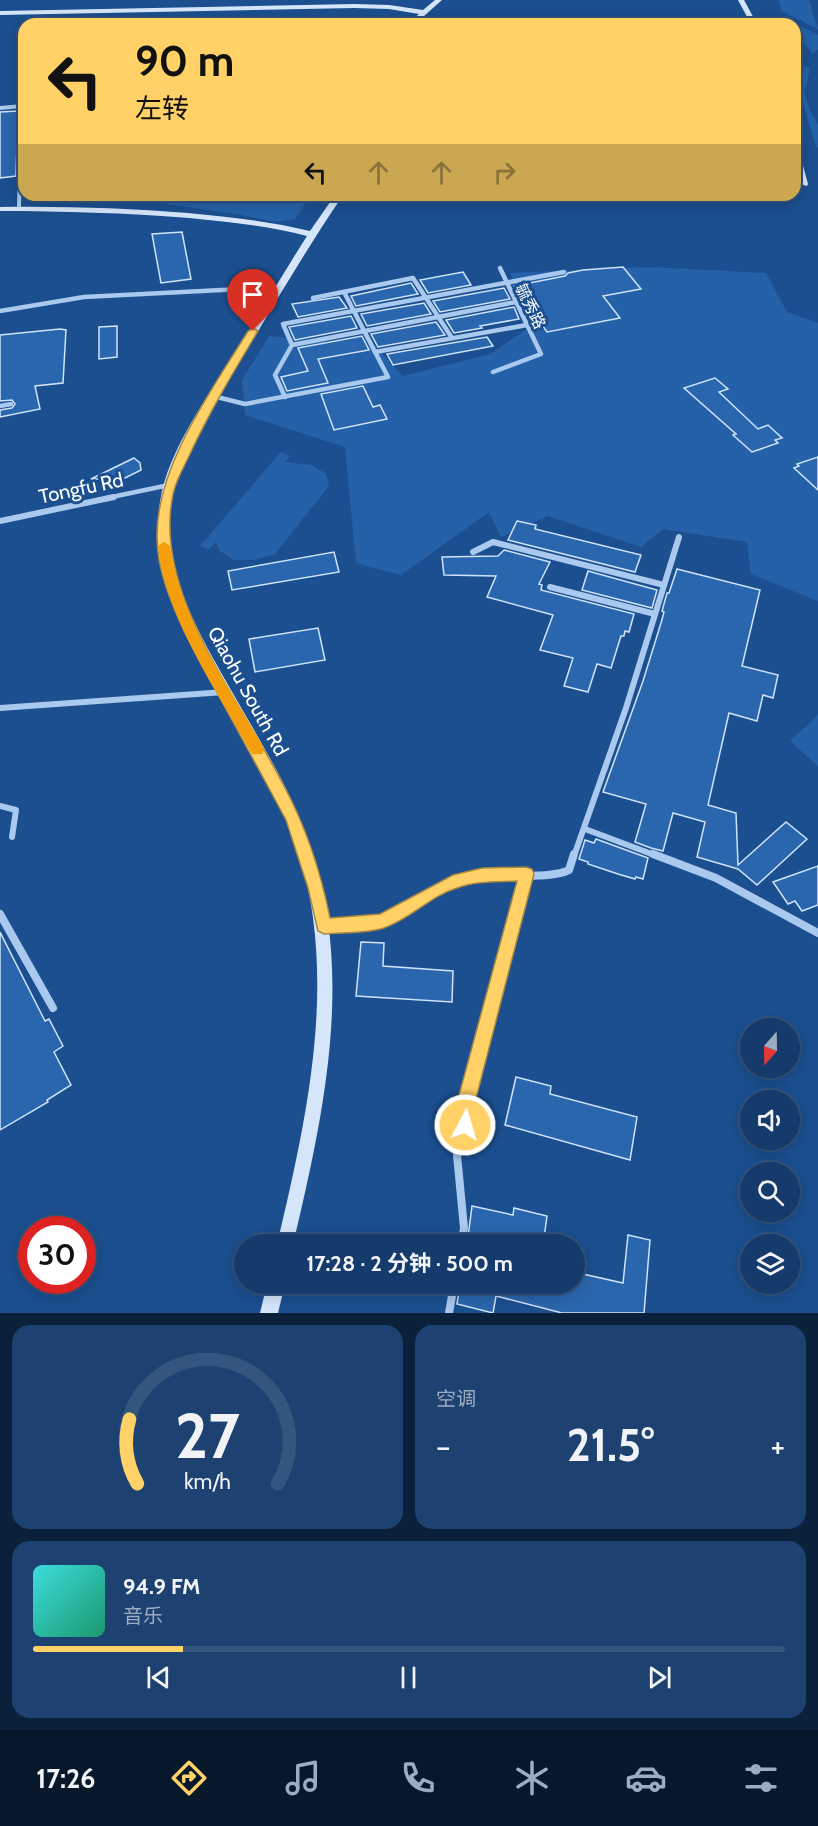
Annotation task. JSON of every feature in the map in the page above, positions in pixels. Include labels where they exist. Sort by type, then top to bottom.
[{"type":"main road","points":[[416,18],[439,0]]},
{"type":"main road","points":[[741,0],[751,18]]},
{"type":"main road","points":[[0,13],[159,11],[262,14],[367,6],[422,12]]},
{"type":"main road","points":[[801,173],[804,184]]},
{"type":"main road","name":"Qiaohu South Rd","points":[[287,1234],[311,1122],[322,1042],[327,970],[324,926],[316,888],[293,820],[182,612],[166,565],[163,538],[165,501],[169,485],[186,447],[213,396],[311,234],[335,201]]},
{"type":"main road","points":[[0,209],[99,209],[169,214],[249,222],[311,234]]},
{"type":"main road","points":[[269,1313],[274,1294]]},
{"type":"street","points":[[0,108],[18,106]]},
{"type":"street","points":[[19,201],[19,206]]},
{"type":"street","name":"毓秀路","points":[[493,372],[541,354],[500,268]]},
{"type":"street","points":[[292,345],[283,324],[564,272]]},
{"type":"street","points":[[313,298],[414,278],[452,338]]},
{"type":"street","points":[[0,311],[75,298],[279,287]]},
{"type":"street","points":[[213,396],[245,404],[388,377],[344,292]]},
{"type":"street","points":[[285,397],[275,375],[292,345],[516,302]]},
{"type":"street","points":[[375,352],[527,325]]},
{"type":"street","points":[[0,406],[11,404]]},
{"type":"street","name":"Tongfu Rd","points":[[0,521],[169,485]]},
{"type":"street","points":[[324,926],[381,922],[453,882],[482,875],[560,875],[569,870],[585,829],[679,537]]},
{"type":"street","points":[[473,552],[494,542],[664,585]]},
{"type":"street","points":[[550,587],[655,614]]},
{"type":"street","points":[[0,708],[225,692]]},
{"type":"street","points":[[0,806],[16,810],[12,837]]},
{"type":"street","points":[[585,829],[716,878],[818,933]]},
{"type":"street","points":[[463,1234],[455,1134],[465,1125],[464,1110],[526,874]]},
{"type":"street","points":[[0,914],[53,1008]]},
{"type":"street","points":[[449,1313],[452,1294]]},
{"type":"shaded area","points":[[779,0],[809,0],[818,29],[801,21],[801,18],[795,18],[781,11]]},
{"type":"shaded area","points":[[801,26],[818,35],[818,49],[813,54],[801,41]]},
{"type":"shaded area","points":[[801,65],[810,67],[806,89],[801,89]]},
{"type":"shaded area","points":[[801,89],[804,90],[810,111],[818,124],[818,147],[816,147],[801,98]]},
{"type":"shaded area","points":[[167,201],[307,201],[295,219],[276,222],[166,204]]},
{"type":"shaded area","points":[[650,267],[766,273],[787,312],[818,323],[818,601],[751,574],[747,542],[663,529],[641,547],[548,516],[501,537],[489,512],[401,575],[356,563],[345,447],[245,415],[242,380],[269,336],[375,346],[403,376],[490,354],[531,326],[510,273]]},
{"type":"shaded area","points":[[281,452],[290,456],[285,462],[312,465],[326,474],[329,486],[275,554],[254,560],[234,560],[220,551],[216,542],[209,549],[200,546]]},
{"type":"shaded area","points":[[818,715],[818,766],[790,741]]},
{"type":"building","points":[[18,111],[16,176],[0,178],[0,112]]},
{"type":"building","points":[[182,232],[191,279],[161,283],[152,234]]},
{"type":"building","points":[[623,267],[641,289],[603,296],[620,318],[547,332],[536,316],[528,317],[514,286],[583,270]]},
{"type":"building","points":[[463,272],[471,285],[428,293],[420,280]]},
{"type":"building","points":[[411,283],[418,294],[356,306],[351,296]]},
{"type":"building","points":[[504,288],[510,299],[440,312],[433,301]]},
{"type":"building","points":[[339,297],[347,308],[298,317],[292,304]]},
{"type":"building","points":[[424,303],[431,314],[367,326],[361,314]]},
{"type":"building","points":[[514,307],[519,319],[480,326],[482,328],[454,333],[446,320]]},
{"type":"building","points":[[351,316],[357,328],[295,340],[289,327]]},
{"type":"building","points":[[436,322],[445,335],[378,347],[371,334]]},
{"type":"building","points":[[117,326],[117,357],[99,359],[99,327]]},
{"type":"building","points":[[66,330],[63,383],[35,386],[40,409],[0,417],[0,410],[12,408],[15,404],[12,400],[0,401],[0,335]]},
{"type":"building","points":[[362,336],[369,350],[318,359],[328,383],[287,391],[281,377],[308,371],[298,348]]},
{"type":"building","points":[[487,337],[493,346],[393,365],[387,354]]},
{"type":"building","points":[[715,378],[728,389],[719,392],[758,429],[768,425],[782,438],[775,440],[778,443],[752,452],[733,435],[736,434],[684,388]]},
{"type":"building","points":[[363,386],[373,407],[380,405],[387,419],[334,430],[321,394]]},
{"type":"building","points":[[818,457],[818,490],[794,468],[799,466],[797,464]]},
{"type":"building","points":[[134,458],[140,463],[141,470],[123,479],[91,479]]},
{"type":"building","points":[[517,521],[536,525],[535,529],[641,555],[635,572],[508,540]]},
{"type":"building","points":[[504,550],[550,562],[539,584],[542,585],[541,590],[634,614],[629,632],[625,631],[624,636],[621,636],[611,668],[597,664],[588,692],[564,686],[573,658],[540,650],[553,615],[487,597],[496,576],[444,575],[442,557],[498,556]]},
{"type":"building","points":[[334,552],[339,572],[232,590],[228,571]]},
{"type":"building","points":[[677,569],[760,590],[742,666],[778,675],[773,698],[763,695],[757,721],[729,713],[708,805],[736,813],[738,865],[786,822],[807,839],[757,885],[738,869],[697,857],[705,822],[673,813],[663,851],[651,848],[635,842],[646,804],[603,792],[643,681],[664,612],[662,611],[667,593],[669,593]]},
{"type":"building","points":[[588,571],[657,590],[652,608],[582,590]]},
{"type":"building","points":[[318,628],[325,660],[255,672],[249,639]]},
{"type":"building","points":[[596,839],[648,858],[643,879],[618,874],[579,859],[585,840],[594,843]]},
{"type":"building","points":[[818,866],[818,905],[802,911],[795,901],[788,904],[773,882]]},
{"type":"building","points":[[0,932],[45,1021],[49,1019],[63,1046],[54,1052],[71,1085],[47,1100],[48,1102],[0,1130]]},
{"type":"building","points":[[361,942],[384,943],[383,966],[453,971],[452,1002],[356,996]]},
{"type":"building","points":[[516,1077],[551,1086],[550,1094],[637,1117],[630,1160],[505,1125]]},
{"type":"building","points":[[472,1206],[513,1215],[514,1208],[547,1216],[545,1234],[468,1234]]},
{"type":"building","points":[[628,1235],[650,1240],[644,1313],[562,1313],[496,1296],[493,1313],[457,1304],[458,1294],[585,1294],[585,1274],[623,1283]]},
{"type":"slow traffic","points":[[164,546],[166,565],[178,602],[192,633],[257,750]]},
{"type":"route","points":[[253,331],[204,412],[169,485],[165,501],[163,538],[166,565],[178,602],[192,633],[279,789],[293,820],[306,853],[324,926],[381,922],[453,882],[482,875],[526,874],[464,1110],[465,1125]]}]
